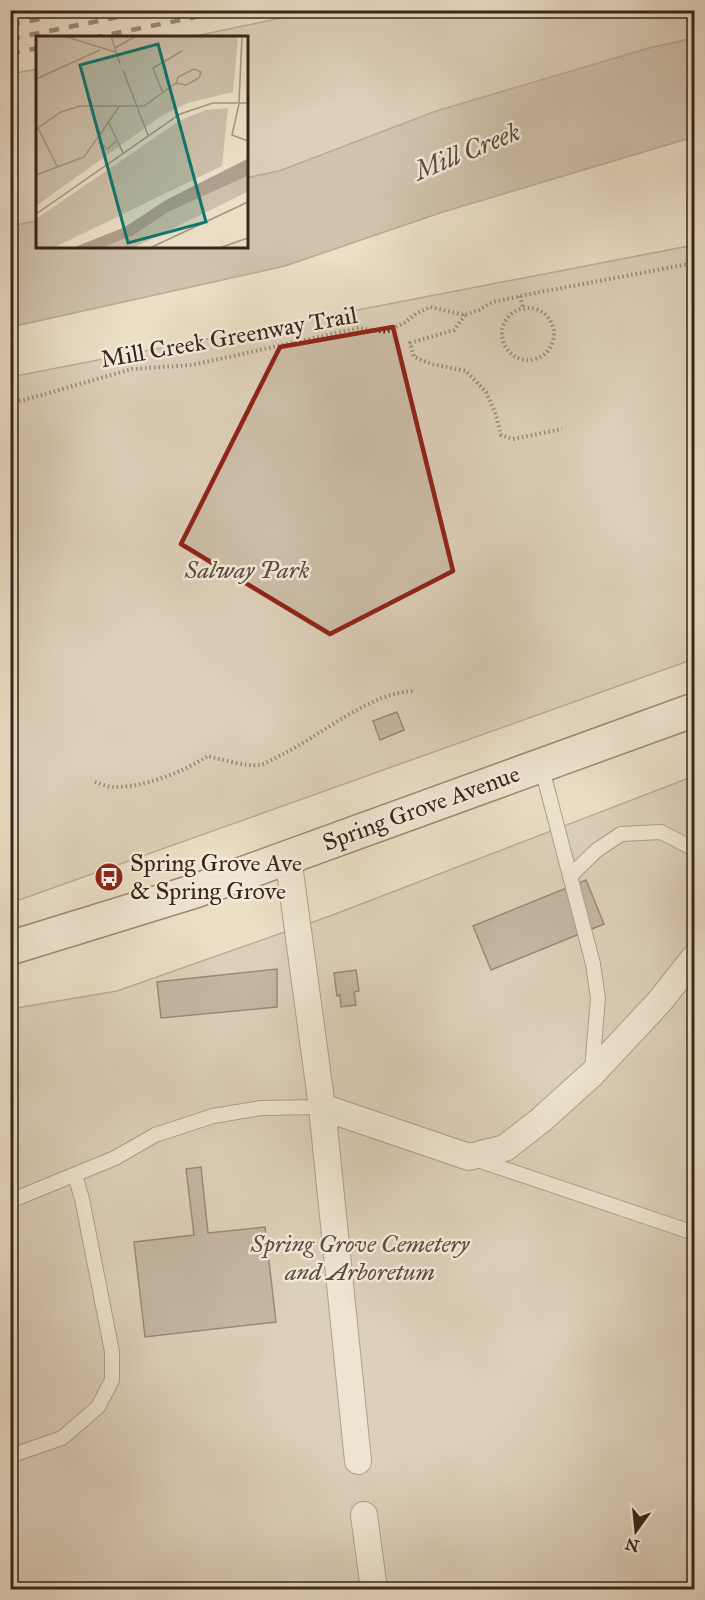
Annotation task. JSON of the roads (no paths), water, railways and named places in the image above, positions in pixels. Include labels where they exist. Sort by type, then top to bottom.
[{"type":"main road","name":"Spring Grove Avenue","points":[[10,948],[195,891],[694,710]]},
{"type":"street","points":[[288,857],[322,1107],[358,1461]]},
{"type":"street","points":[[322,1107],[469,1157],[504,1148],[541,1120],[592,1074],[660,1001],[694,958]]},
{"type":"street","points":[[364,1515],[374,1590]]},
{"type":"lane","points":[[541,765],[593,964],[598,998],[592,1074]]},
{"type":"lane","points":[[571,875],[597,850],[621,834],[661,832],[694,849]]},
{"type":"lane","points":[[10,1201],[115,1158],[155,1136],[213,1116],[261,1108],[322,1107]]},
{"type":"lane","points":[[469,1157],[694,1233]]},
{"type":"lane","points":[[10,1456],[62,1438],[98,1407],[112,1380],[112,1352],[82,1199],[75,1175]]},
{"type":"water","name":"Mill Creek","points":[[694,38],[694,137],[443,212],[285,266],[11,327],[11,226],[36,221],[36,248],[248,248],[248,178],[279,171],[436,111],[649,48]]},
{"type":"tunnel","points":[[358,1461],[364,1515]]},
{"type":"railway","points":[[10,25],[83,10]]},
{"type":"railway","points":[[10,39],[152,10]]},
{"type":"railway","points":[[102,36],[230,10]]},
{"type":"railway","points":[[10,54],[36,48]]},
{"type":"place","name":"Spring Grove Ave & Spring Grove","points":[[109,877]]},
{"type":"park label","name":"Salway Park","points":[[247,570]]},
{"type":"park label","name":"Spring Grove Cemetery and Arboretum","points":[[360,1258]]}]
